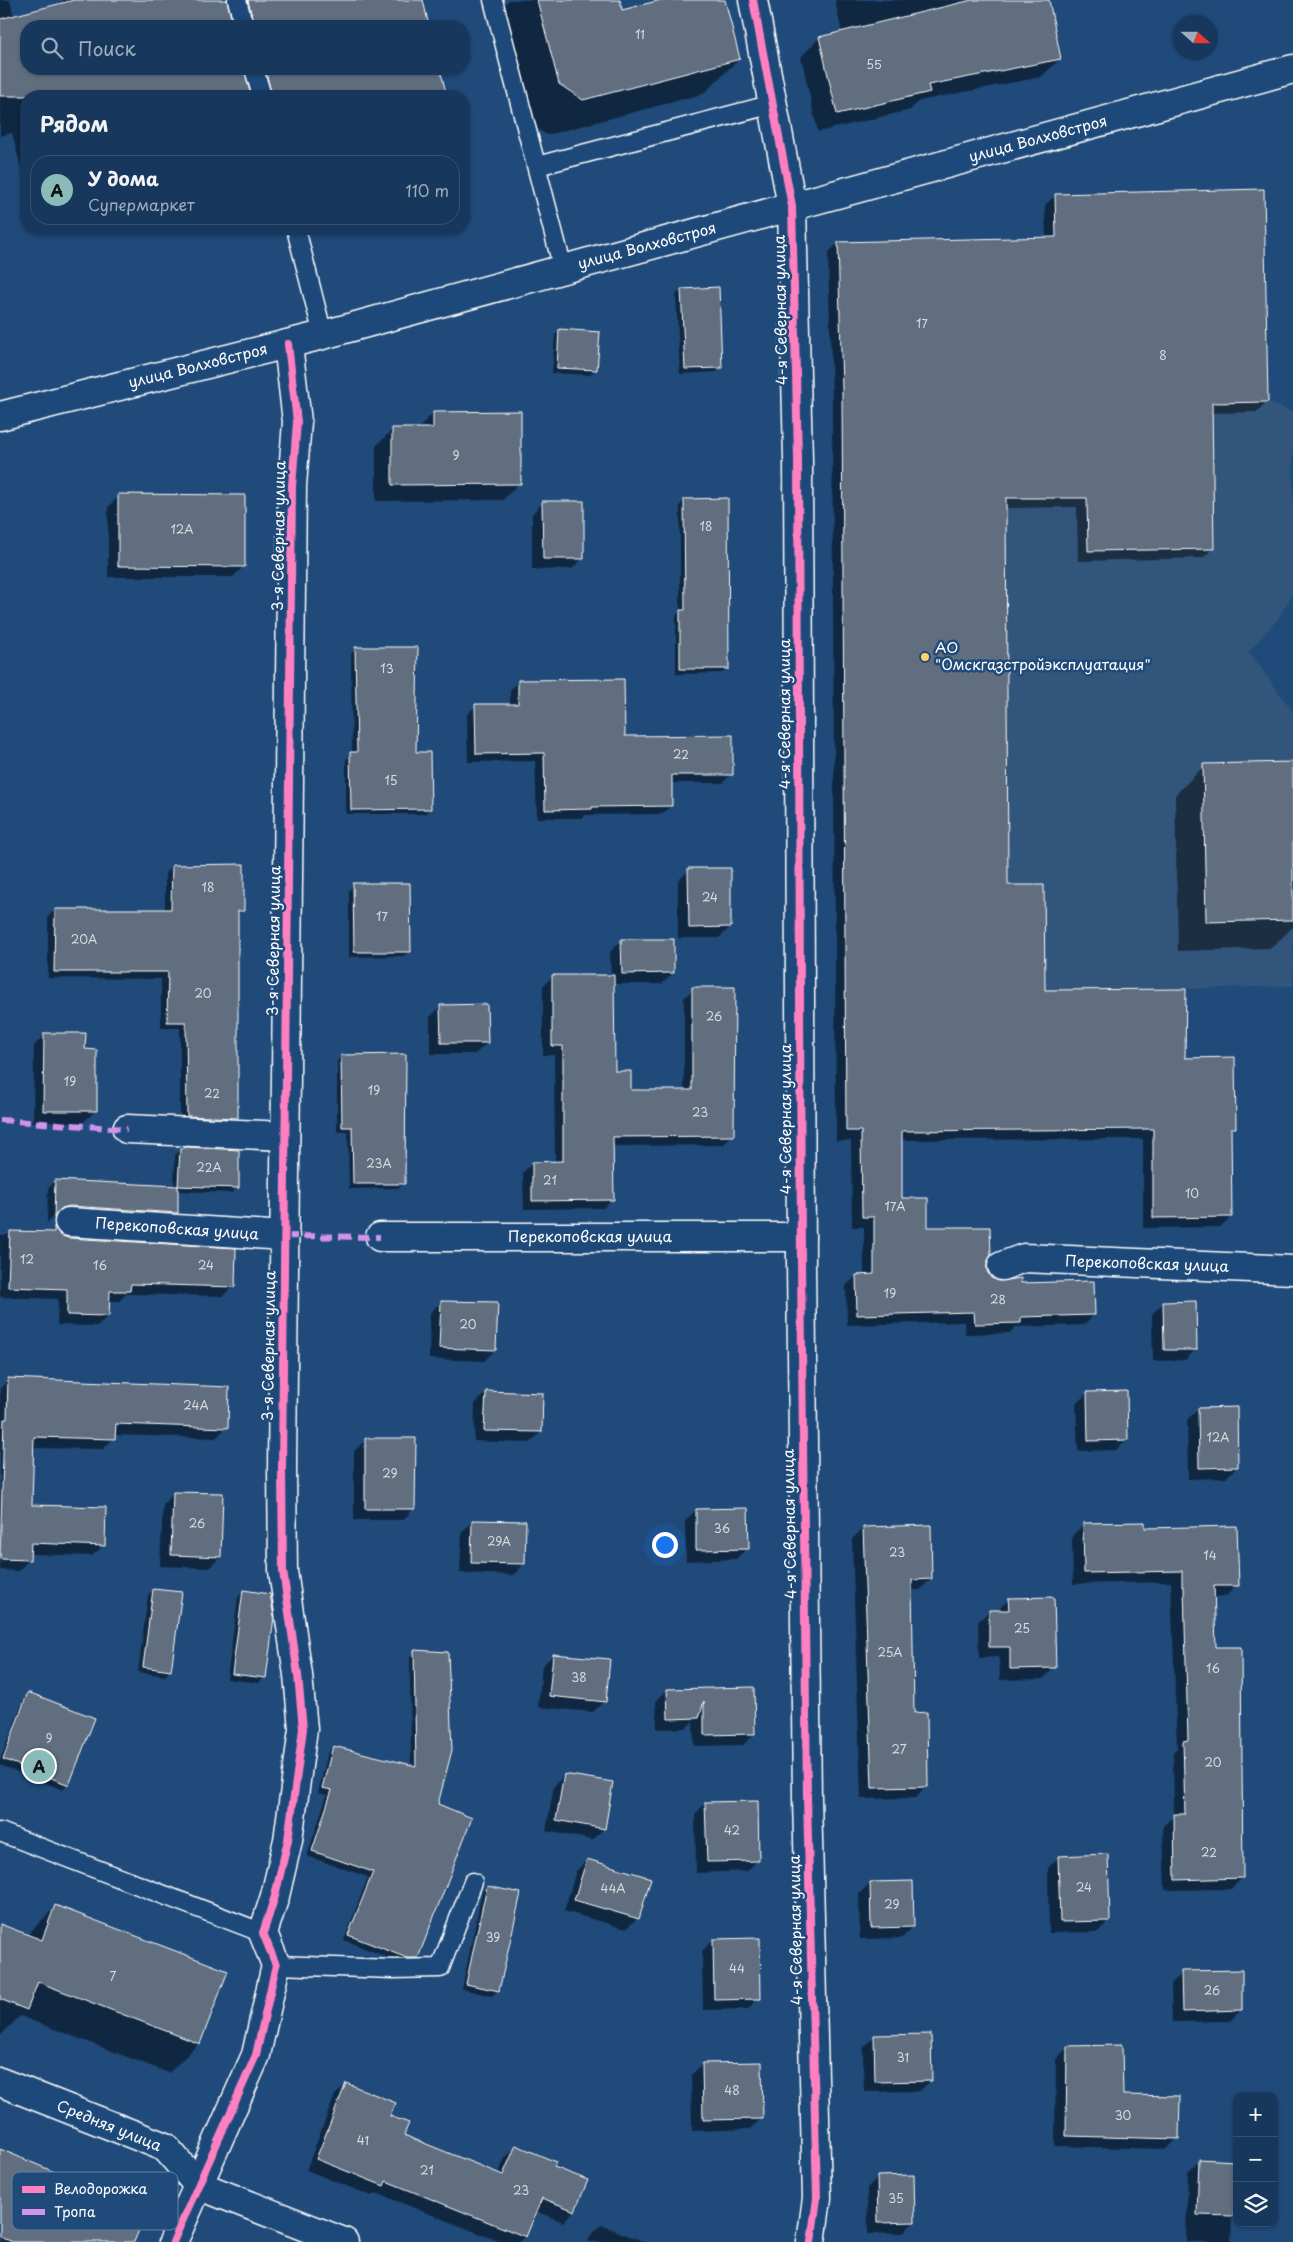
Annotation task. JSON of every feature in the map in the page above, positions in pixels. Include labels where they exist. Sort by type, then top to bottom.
[{"type":"street","name":"4-я Северная улица","points":[[753,0],[792,206],[798,459],[800,1237],[807,1798],[817,2198],[812,2242]]},
{"type":"street","name":"улица Волховстроя","points":[[0,416],[323,335],[1293,69]]},
{"type":"street","name":"3-я Северная улица","points":[[263,1933],[275,1896],[288,1840],[303,1729],[298,1675],[283,1571],[282,1468],[292,486],[297,422],[288,344]]},
{"type":"street","points":[[127,1129],[286,1136]]},
{"type":"street","name":"Перекоповская улица","points":[[68,1222],[284,1236]]},
{"type":"street","name":"Перекоповская улица","points":[[380,1237],[800,1237]]},
{"type":"street","name":"Перекоповская улица","points":[[1002,1266],[1024,1258],[1293,1270]]},
{"type":"street","points":[[173,2242],[256,2055],[276,1964],[263,1933]]},
{"type":"street","name":"Средняя улица","points":[[0,2082],[165,2147],[198,2185],[344,2242]]},
{"type":"lane","points":[[237,0],[242,20]]},
{"type":"lane","points":[[493,0],[563,269]]},
{"type":"lane","points":[[256,75],[260,90]]},
{"type":"lane","points":[[537,166],[773,104]]},
{"type":"lane","points":[[298,235],[323,335]]},
{"type":"lane","points":[[0,1832],[263,1933]]},
{"type":"lane","points":[[276,1964],[393,1969],[440,1968],[473,1882]]},
{"type":"shaded area","points":[[1264,189],[1268,402],[1293,412],[1293,593],[1278,619],[1249,651],[1293,712],[1293,986],[1186,989],[1185,1058],[1235,1057],[1236,1128],[846,1131],[842,429],[838,242],[1002,239],[1058,309],[1055,194]]},
{"type":"building","points":[[74,0],[227,0],[232,20],[20,20],[20,75],[246,75],[249,90],[20,90],[20,96],[0,96],[0,19]]},
{"type":"building","points":[[248,0],[423,0],[428,20],[253,20]]},
{"type":"building","points":[[537,0],[620,0],[622,10],[661,0],[725,0],[740,59],[583,100],[559,84]]},
{"type":"building","points":[[972,0],[1049,0],[1061,59],[928,85],[930,92],[837,114],[819,37]]},
{"type":"building","points":[[267,75],[442,75],[445,90],[270,90]]},
{"type":"building","points":[[1264,189],[1268,402],[1212,403],[1214,549],[1088,551],[1087,498],[1006,498],[1008,885],[1044,885],[1045,990],[1186,989],[1185,1058],[1235,1057],[1236,1128],[1231,1128],[1232,1217],[1153,1218],[1153,1129],[902,1131],[902,1198],[928,1198],[928,1227],[990,1227],[991,1255],[987,1263],[987,1271],[991,1278],[999,1281],[1021,1278],[1021,1283],[1094,1281],[1095,1315],[1021,1317],[1021,1323],[975,1324],[974,1312],[857,1315],[856,1275],[874,1274],[874,1217],[862,1217],[861,1131],[846,1131],[842,389],[838,242],[1056,237],[1055,194]]},
{"type":"building","points":[[719,287],[722,368],[685,369],[681,289]]},
{"type":"building","points":[[559,329],[600,332],[597,370],[557,368]]},
{"type":"building","points":[[521,411],[521,484],[392,485],[392,428],[433,428],[433,412]]},
{"type":"building","points":[[118,494],[245,495],[245,567],[118,566]]},
{"type":"building","points":[[728,498],[729,669],[680,669],[680,610],[685,610],[684,499]]},
{"type":"building","points":[[542,501],[584,501],[584,559],[543,559]]},
{"type":"building","points":[[355,647],[418,647],[416,752],[430,752],[431,809],[351,810],[350,752],[357,752]]},
{"type":"building","points":[[624,679],[625,736],[733,735],[733,775],[672,775],[672,806],[592,807],[592,809],[545,810],[544,753],[476,754],[475,704],[518,704],[518,680]]},
{"type":"building","points":[[1293,762],[1293,920],[1206,922],[1203,764]]},
{"type":"building","points":[[244,864],[244,911],[238,911],[238,1118],[187,1116],[186,1022],[167,1022],[168,972],[54,972],[55,909],[171,909],[172,865]]},
{"type":"building","points":[[688,868],[731,868],[731,927],[689,928]]},
{"type":"building","points":[[353,883],[410,883],[411,952],[354,952]]},
{"type":"building","points":[[621,939],[674,939],[674,973],[622,974]]},
{"type":"building","points":[[552,975],[614,975],[615,1071],[631,1071],[631,1090],[692,1090],[692,987],[735,987],[734,1136],[613,1137],[614,1200],[532,1201],[532,1162],[563,1161],[563,1046],[552,1046]]},
{"type":"building","points":[[487,1004],[488,1043],[441,1043],[440,1005]]},
{"type":"building","points":[[44,1033],[86,1033],[85,1049],[97,1050],[97,1111],[43,1111]]},
{"type":"building","points":[[406,1054],[405,1184],[353,1184],[352,1127],[342,1127],[341,1055]]},
{"type":"building","points":[[187,1147],[239,1150],[239,1188],[178,1186],[180,1149]]},
{"type":"building","points":[[55,1180],[178,1186],[178,1213],[70,1206],[62,1208],[54,1218]]},
{"type":"building","points":[[54,1226],[60,1235],[68,1238],[236,1248],[235,1287],[131,1284],[130,1291],[110,1291],[109,1316],[67,1315],[67,1289],[8,1287],[10,1231],[54,1232]]},
{"type":"building","points":[[441,1301],[498,1302],[496,1350],[439,1348]]},
{"type":"building","points":[[1196,1301],[1197,1350],[1164,1350],[1163,1302]]},
{"type":"building","points":[[8,1378],[229,1387],[228,1428],[116,1424],[115,1439],[34,1437],[32,1505],[106,1507],[105,1546],[31,1543],[30,1560],[0,1559],[4,1419],[7,1419]]},
{"type":"building","points":[[486,1391],[543,1393],[542,1432],[484,1431]]},
{"type":"building","points":[[1127,1391],[1128,1440],[1088,1441],[1087,1392]]},
{"type":"building","points":[[1237,1407],[1238,1467],[1199,1468],[1198,1408]]},
{"type":"building","points":[[365,1438],[416,1438],[415,1509],[365,1509]]},
{"type":"building","points":[[173,1492],[223,1493],[221,1557],[171,1555]]},
{"type":"building","points":[[748,1508],[749,1549],[696,1550],[696,1509]]},
{"type":"building","points":[[472,1520],[526,1521],[525,1564],[471,1563]]},
{"type":"building","points":[[1145,1522],[1145,1528],[1237,1526],[1239,1586],[1214,1586],[1216,1647],[1241,1647],[1243,1878],[1175,1880],[1174,1814],[1185,1814],[1183,1741],[1188,1740],[1182,1571],[1084,1573],[1083,1523]]},
{"type":"building","points":[[931,1525],[932,1579],[912,1580],[914,1713],[927,1712],[928,1787],[872,1788],[863,1527]]},
{"type":"building","points":[[153,1589],[182,1592],[171,1671],[143,1667]]},
{"type":"building","points":[[243,1590],[270,1594],[274,1617],[266,1678],[232,1674]]},
{"type":"building","points":[[1054,1597],[1056,1668],[1010,1669],[1010,1647],[989,1647],[989,1610],[1009,1610],[1008,1598]]},
{"type":"building","points":[[414,1650],[448,1652],[452,1750],[438,1804],[472,1818],[418,1958],[407,1958],[348,1935],[373,1872],[312,1851],[332,1790],[322,1788],[333,1746],[416,1766]]},
{"type":"building","points":[[553,1654],[610,1659],[606,1702],[549,1696]]},
{"type":"building","points":[[754,1687],[755,1734],[704,1735],[704,1701],[699,1718],[668,1719],[667,1689]]},
{"type":"building","points":[[28,1692],[95,1718],[69,1785],[3,1759]]},
{"type":"building","points":[[564,1774],[613,1782],[605,1829],[556,1820]]},
{"type":"building","points":[[758,1801],[759,1861],[707,1862],[705,1802]]},
{"type":"building","points":[[1108,1854],[1110,1921],[1060,1922],[1058,1856]]},
{"type":"building","points":[[587,1859],[651,1878],[639,1919],[574,1900]]},
{"type":"building","points":[[913,1881],[914,1927],[871,1928],[870,1882]]},
{"type":"building","points":[[487,1886],[521,1893],[499,1991],[466,1984]]},
{"type":"building","points":[[55,1905],[228,1971],[200,2044],[38,1982],[27,2010],[0,1999],[0,1924],[42,1940]]},
{"type":"building","points":[[760,1938],[761,1999],[714,2000],[713,1939]]},
{"type":"building","points":[[1242,1970],[1242,2010],[1182,2012],[1181,1971]]},
{"type":"building","points":[[931,2034],[932,2081],[875,2082],[874,2035]]},
{"type":"building","points":[[1122,2045],[1123,2095],[1180,2096],[1179,2139],[1066,2136],[1067,2046]]},
{"type":"building","points":[[762,2062],[763,2119],[703,2120],[702,2063]]},
{"type":"building","points":[[346,2083],[396,2103],[390,2116],[409,2123],[404,2135],[503,2175],[516,2145],[556,2162],[554,2167],[588,2180],[575,2211],[542,2198],[526,2237],[386,2181],[384,2186],[316,2159]]},
{"type":"building","points":[[0,2149],[55,2172],[12,2172],[12,2230],[139,2230],[134,2242],[13,2242],[0,2237]]},
{"type":"building","points":[[1199,2159],[1233,2161],[1233,2216],[1197,2215]]},
{"type":"building","points":[[914,2175],[915,2222],[878,2223],[877,2176]]},
{"type":"marked path","points":[[0,1120],[127,1129]]},
{"type":"marked path","points":[[285,1236],[380,1237]]},
{"type":"cycle path","points":[[753,0],[792,206],[798,459],[801,1264],[807,1798],[817,2198],[811,2242]]},
{"type":"cycle path","points":[[173,2242],[256,2055],[276,1965],[263,1933],[275,1896],[288,1840],[303,1729],[298,1675],[283,1571],[282,1468],[292,486],[297,422],[288,344]]},
{"type":"place","name":"АО \"Омскгазстройэксплуатация\"","points":[[925,657]]},
{"type":"place","name":"У дома","points":[[39,1766]]}]
